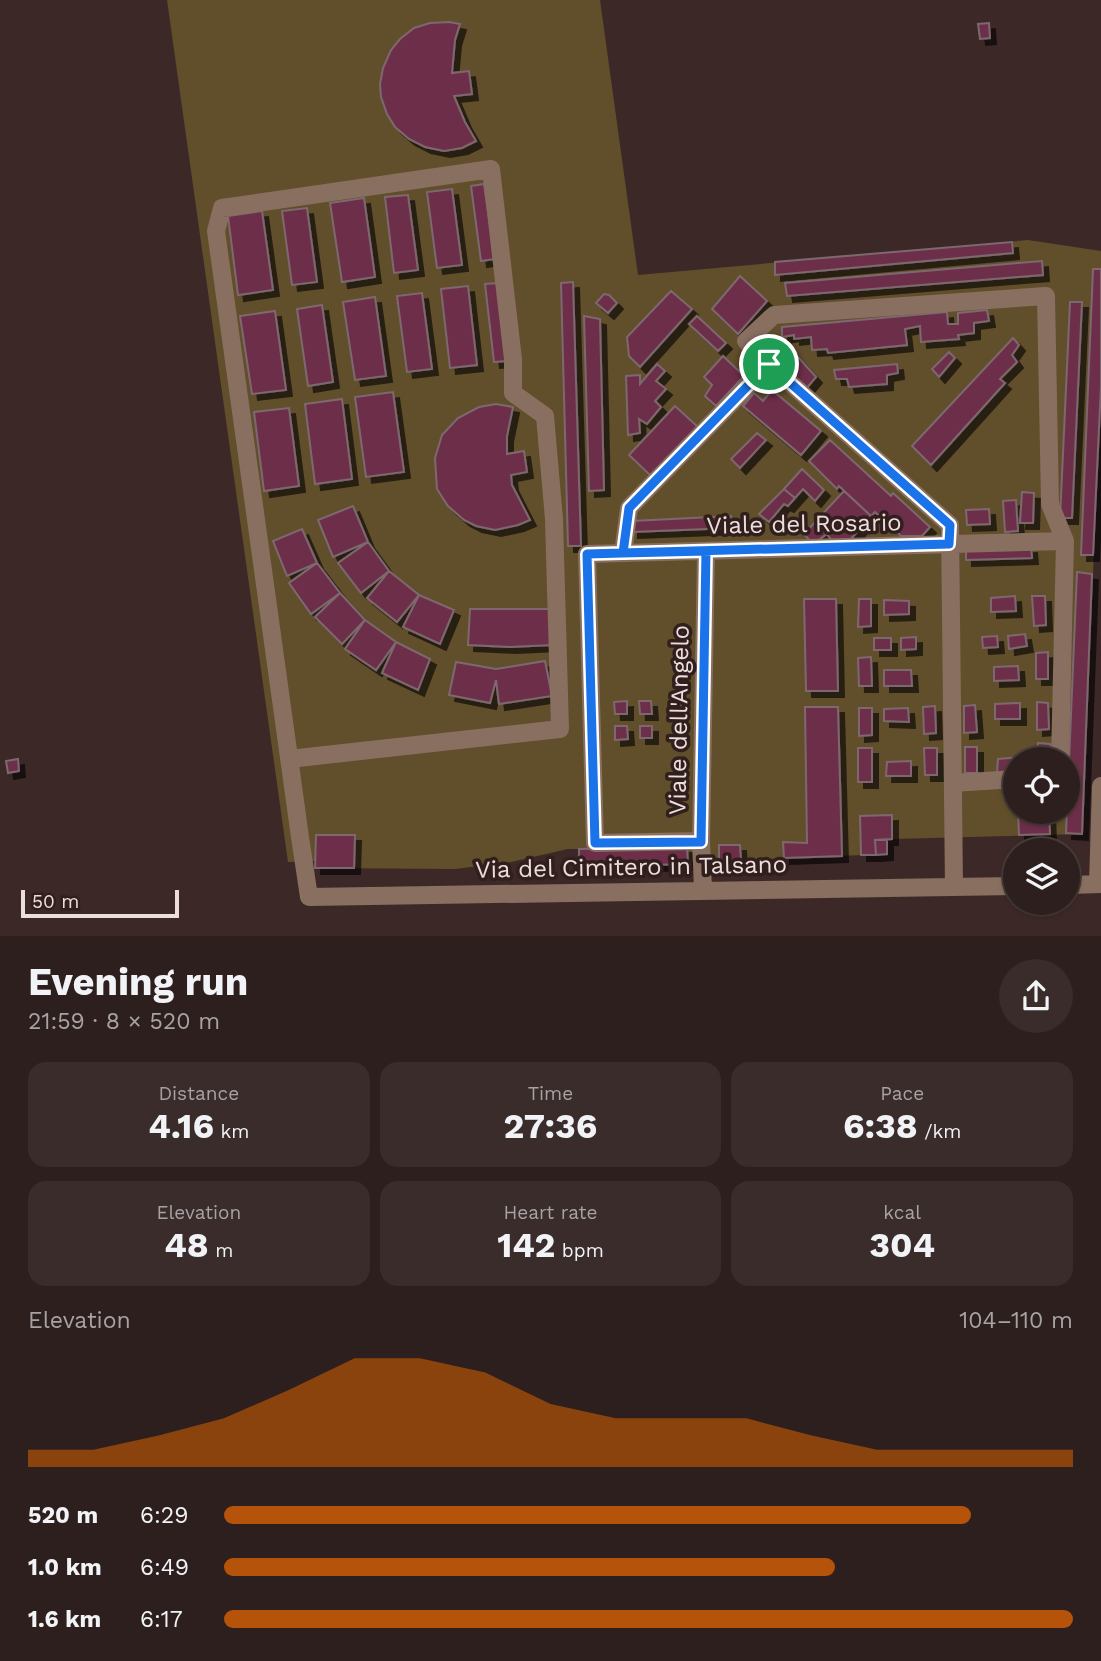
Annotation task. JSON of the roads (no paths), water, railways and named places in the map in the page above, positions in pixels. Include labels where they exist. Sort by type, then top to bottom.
[{"type":"street","points":[[491,169],[513,359],[513,393],[545,416],[554,519],[559,729],[289,759],[216,231],[222,208],[491,169]]},
{"type":"street","points":[[954,887],[950,525],[746,341],[774,315],[1046,296],[1050,504],[1065,541],[1060,747]]},
{"type":"street","points":[[623,553],[629,508],[769,364]]},
{"type":"street","name":"Viale del Rosario","points":[[701,842],[595,843],[587,554],[1065,541]]},
{"type":"street","name":"Viale dell'Angelo","points":[[703,889],[701,842],[706,551]]},
{"type":"street","name":"Via del Cimitero in Talsano","points":[[289,759],[309,897],[1003,886]]},
{"type":"street","points":[[953,783],[1003,780]]},
{"type":"street","points":[[1080,885],[1099,884],[1101,786]]}]
